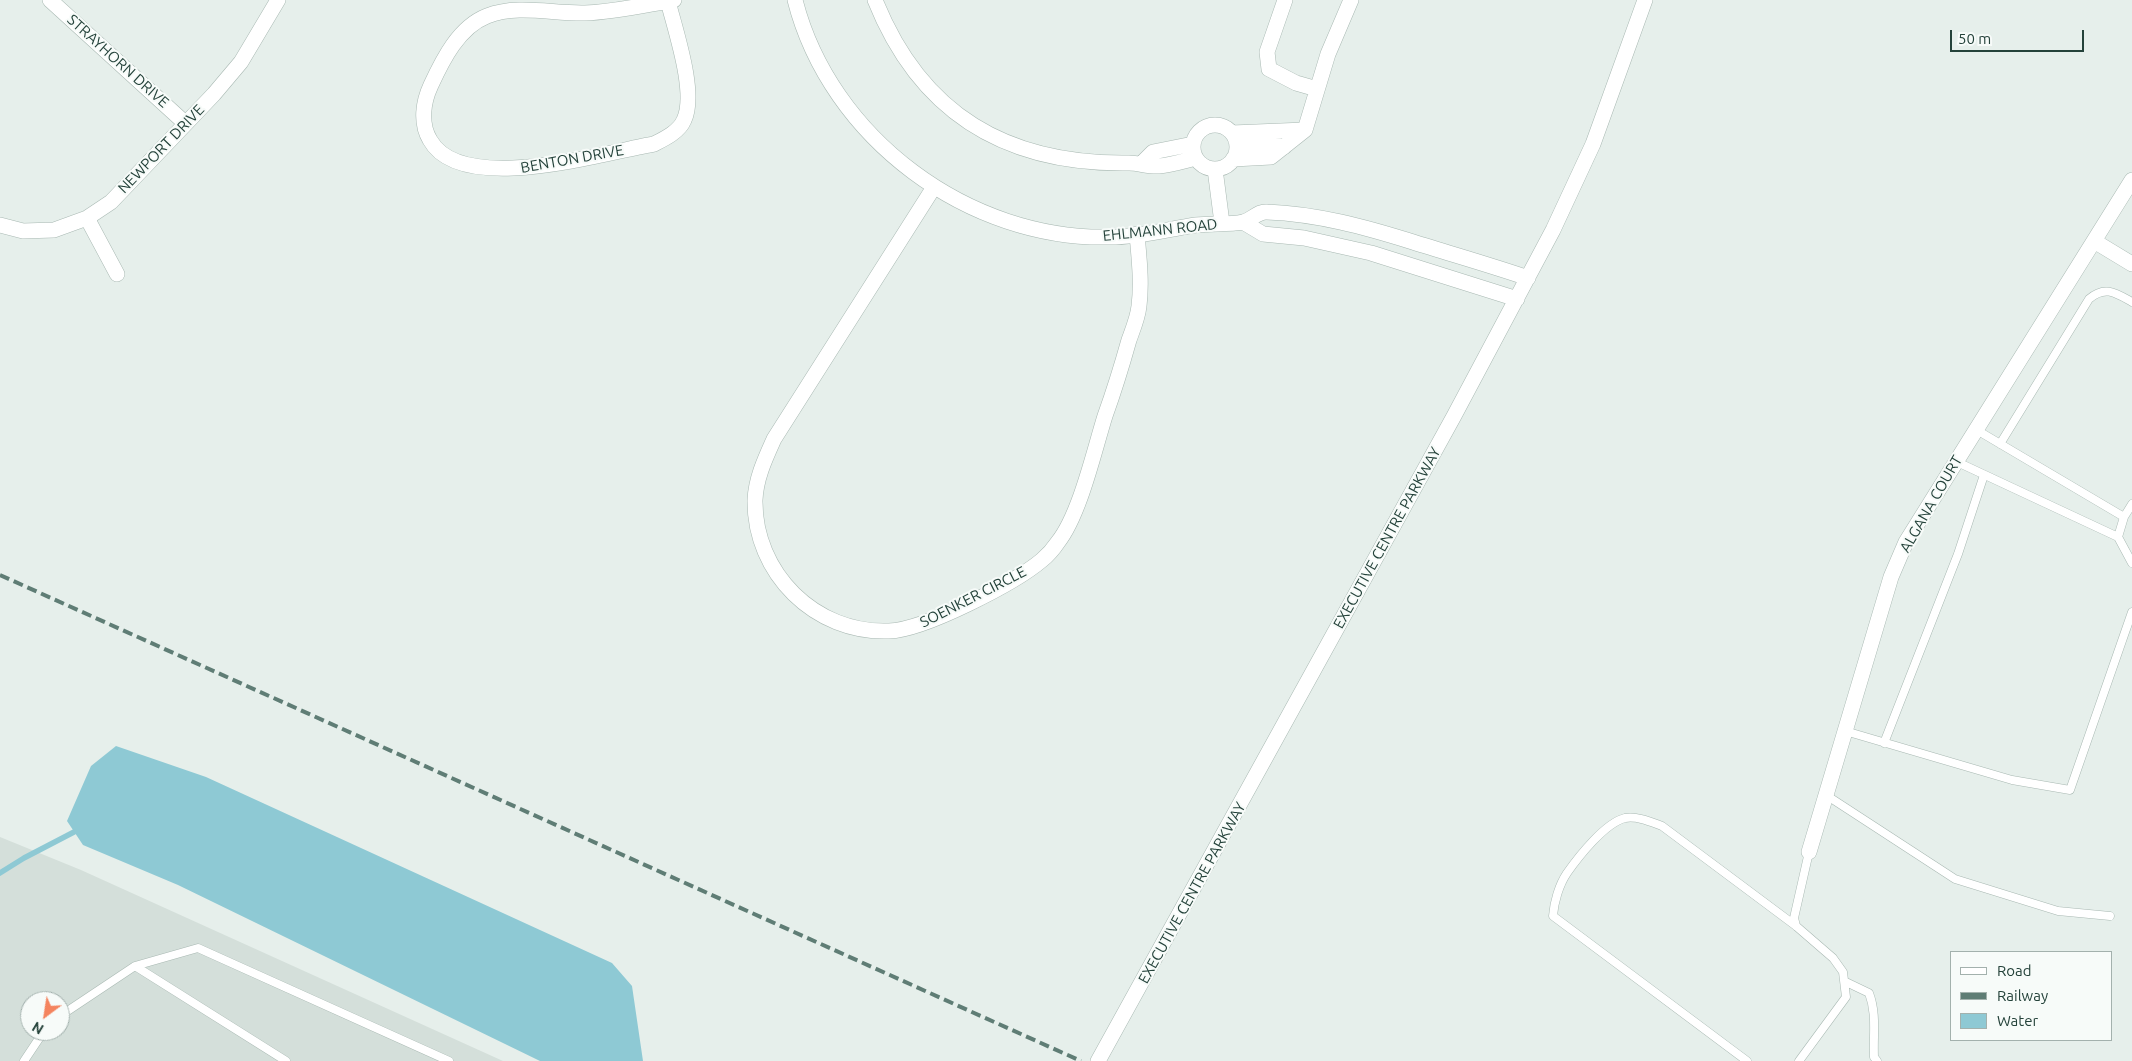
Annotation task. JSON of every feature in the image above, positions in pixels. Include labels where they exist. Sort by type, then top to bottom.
[{"type":"street","name":"STRAYHORN DRIVE","points":[[50,0],[185,123]]},
{"type":"street","name":"NEWPORT DRIVE","points":[[0,225],[23,231],[54,230],[87,218],[111,202],[241,62],[278,0]]},
{"type":"street","name":"BENTON DRIVE","points":[[669,0],[687,85],[688,103],[684,121],[668,137],[654,144],[516,170],[460,163],[444,155],[433,146],[424,124],[426,99],[431,84],[461,33],[474,23],[502,11],[603,12],[669,0]]},
{"type":"street","name":"EHLMANN ROAD","points":[[795,0],[806,34],[822,69],[843,102],[887,151],[934,187],[996,218],[1032,228],[1074,236],[1113,238],[1222,222],[1244,222],[1262,212],[1306,214],[1377,230],[1528,278]]},
{"type":"street","points":[[875,0],[886,27],[908,64],[939,100],[971,125],[1012,144],[1052,157],[1095,163],[1142,163],[1157,166],[1195,151]]},
{"type":"street","points":[[1285,0],[1267,52],[1269,68],[1296,83],[1317,89]]},
{"type":"street","points":[[1195,151],[1199,131],[1205,127],[1220,126],[1234,146],[1271,157],[1305,130],[1317,89],[1351,0]]},
{"type":"street","name":"EXECUTIVE CENTRE PARKWAY","points":[[1098,1061],[1517,299],[1553,230],[1593,144],[1645,0]]},
{"type":"street","points":[[1195,151],[1208,167],[1222,168],[1234,146],[1305,130]]},
{"type":"street","points":[[1215,168],[1222,222]]},
{"type":"street","name":"ALGANA COURT","points":[[1809,852],[1891,577],[1906,542],[2132,180]]},
{"type":"street","name":"SOENKER CIRCLE","points":[[934,187],[774,440],[760,469],[755,498],[756,525],[763,548],[776,575],[793,595],[811,608],[836,623],[858,629],[889,631],[909,628],[934,620],[1020,576],[1044,559],[1060,540],[1081,492],[1139,308],[1140,273],[1137,234]]},
{"type":"street","points":[[87,218],[117,274]]},
{"type":"street","name":"EHLMANN ROAD","points":[[1244,222],[1263,234],[1312,240],[1371,253],[1517,299]]},
{"type":"street","points":[[2094,241],[2132,264]]},
{"type":"lane","points":[[2000,444],[2090,299],[2095,294],[2108,290],[2132,302]]},
{"type":"lane","points":[[1975,429],[2124,517]]},
{"type":"lane","points":[[1955,461],[2118,537],[2132,563]]},
{"type":"lane","points":[[1884,743],[1958,554],[1984,475]]},
{"type":"lane","points":[[2118,537],[2124,517],[2132,504]]},
{"type":"lane","points":[[1845,731],[2012,780],[2070,790],[2132,612]]},
{"type":"lane","points":[[1826,795],[1955,879],[2058,912],[2110,916]]},
{"type":"lane","points":[[1746,1061],[1553,916],[1554,903],[1566,874],[1608,826],[1626,818],[1639,818],[1662,826],[1796,926],[1833,958],[1843,972],[1846,982],[1846,997],[1799,1061]]},
{"type":"lane","points":[[1796,926],[1794,918],[1809,852]]},
{"type":"lane","points":[[70,1009],[135,966],[198,948],[449,1061]]},
{"type":"lane","points":[[135,966],[286,1061]]},
{"type":"lane","points":[[1846,982],[1869,992],[1875,1010],[1873,1025],[1874,1057],[1877,1061]]},
{"type":"lane","points":[[24,1061],[37,1041]]},
{"type":"shaded area","points":[[0,837],[81,870],[503,1061],[0,1061]]},
{"type":"water","points":[[116,746],[206,777],[612,963],[632,986],[643,1061],[540,1061],[178,885],[83,845],[67,821],[91,766]]},
{"type":"waterway","points":[[0,873],[74,832]]},
{"type":"railway","points":[[0,575],[1081,1061]]}]
